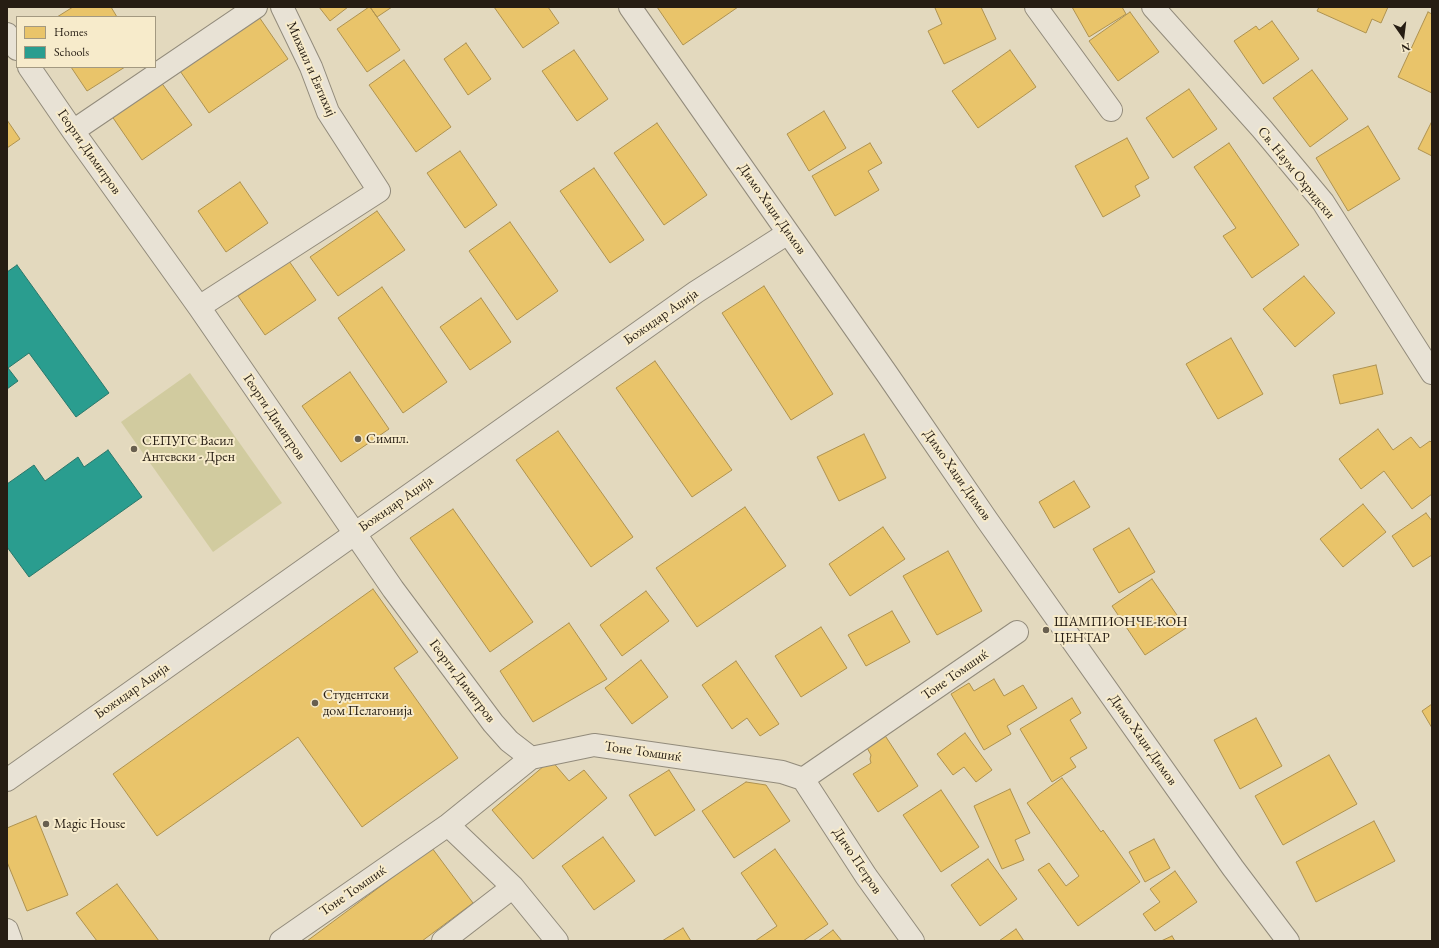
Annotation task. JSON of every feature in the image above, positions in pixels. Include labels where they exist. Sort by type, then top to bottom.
[{"type":"street","points":[[74,131],[256,7]]},
{"type":"street","name":"Михаил и Евтихиј","points":[[198,307],[379,191],[328,112],[311,68],[282,7]]},
{"type":"street","name":"Димо Хаџи Димов","points":[[630,7],[992,526],[1233,868],[1288,941]]},
{"type":"street","name":"Св. Наум Охридски","points":[[1153,7],[1262,129],[1323,202],[1432,373]]},
{"type":"street","points":[[1041,10],[1111,110]]},
{"type":"street","points":[[7,34],[16,48]]},
{"type":"street","name":"Георги Димитров","points":[[31,68],[393,589],[493,723],[509,741],[521,752],[531,758]]},
{"type":"street","name":"Божидар Аџија","points":[[7,780],[696,292],[788,233]]},
{"type":"street","name":"Тоне Томшиќ","points":[[281,941],[448,825],[531,758],[594,745],[782,772],[803,779],[1017,632]]},
{"type":"street","name":"Дичо Петров","points":[[803,779],[866,876],[913,941]]},
{"type":"street","points":[[448,825],[513,886],[557,941]]},
{"type":"street","points":[[442,941],[513,886]]},
{"type":"street","points":[[7,930],[11,941]]},
{"type":"shaded area","points":[[190,373],[282,503],[213,552],[121,422]]},
{"type":"building: Homes","points":[[73,7],[111,7],[116,16],[59,16]]},
{"type":"building: Homes","points":[[319,7],[348,7],[330,21]]},
{"type":"building: Homes","points":[[369,7],[400,50],[367,72],[337,29]]},
{"type":"building: Homes","points":[[370,7],[392,7],[377,17]]},
{"type":"building: Homes","points":[[494,7],[548,7],[559,23],[523,48]]},
{"type":"building: Homes","points":[[657,7],[738,7],[683,45]]},
{"type":"building: Homes","points":[[981,7],[996,39],[944,64],[928,31],[942,24],[935,8]]},
{"type":"building: Homes","points":[[1072,7],[1122,7],[1126,14],[1089,37]]},
{"type":"building: Homes","points":[[1319,7],[1388,7],[1381,23],[1372,19],[1366,33],[1317,11]]},
{"type":"building: Homes","points":[[1130,12],[1159,52],[1118,81],[1089,41]]},
{"type":"building: Homes","points":[[1428,12],[1432,14],[1432,93],[1398,77]]},
{"type":"building: Homes","points":[[257,14],[288,59],[209,113],[178,68]]},
{"type":"building: Homes","points":[[1272,21],[1299,59],[1263,84],[1234,41],[1256,26],[1259,30]]},
{"type":"building: Homes","points":[[466,43],[491,79],[468,95],[444,59]]},
{"type":"building: Homes","points":[[574,50],[608,99],[577,121],[542,71]]},
{"type":"building: Homes","points":[[1010,50],[1036,87],[978,128],[952,91]]},
{"type":"building: Homes","points":[[404,60],[451,127],[416,152],[369,85]]},
{"type":"building: Homes","points":[[72,68],[123,68],[87,91]]},
{"type":"building: Homes","points":[[1312,70],[1348,119],[1310,147],[1273,98]]},
{"type":"building: Homes","points":[[158,78],[192,125],[142,160],[109,112]]},
{"type":"building: Homes","points":[[1189,89],[1217,129],[1173,158],[1146,118]]},
{"type":"building: Homes","points":[[824,111],[846,148],[809,171],[787,134]]},
{"type":"building: Homes","points":[[7,120],[20,139],[7,148]]},
{"type":"building: Homes","points":[[1432,121],[1432,156],[1418,149]]},
{"type":"building: Homes","points":[[657,123],[707,195],[664,225],[614,153]]},
{"type":"building: Homes","points":[[1368,126],[1400,179],[1348,211],[1316,158]]},
{"type":"building: Homes","points":[[1127,138],[1149,178],[1135,186],[1140,196],[1103,217],[1075,166]]},
{"type":"building: Homes","points":[[870,143],[882,163],[868,171],[879,190],[835,216],[812,176]]},
{"type":"building: Homes","points":[[1229,143],[1299,245],[1252,278],[1223,236],[1236,228],[1194,167]]},
{"type":"building: Homes","points":[[460,151],[497,205],[465,228],[427,173]]},
{"type":"building: Homes","points":[[594,168],[644,240],[610,263],[560,191]]},
{"type":"building: Homes","points":[[240,182],[268,223],[226,252],[198,211]]},
{"type":"building: Homes","points":[[377,211],[405,250],[338,296],[310,257]]},
{"type":"building: Homes","points":[[510,222],[558,291],[517,320],[469,251]]},
{"type":"building: Homes","points":[[289,261],[316,300],[265,335],[238,296]]},
{"type":"building: Homes","points":[[1304,276],[1335,313],[1295,347],[1263,309]]},
{"type":"building: Homes","points":[[764,286],[833,394],[791,420],[722,313]]},
{"type":"building: Homes","points":[[382,287],[447,382],[403,413],[338,318]]},
{"type":"building: Homes","points":[[481,298],[511,342],[470,370],[440,327]]},
{"type":"building: Homes","points":[[1231,338],[1263,394],[1218,419],[1186,364]]},
{"type":"building: Homes","points":[[655,361],[732,470],[692,497],[616,388]]},
{"type":"building: Homes","points":[[1376,365],[1383,394],[1340,404],[1333,375]]},
{"type":"building: Homes","points":[[350,372],[389,429],[341,462],[302,406]]},
{"type":"building: Homes","points":[[1378,429],[1393,450],[1411,437],[1420,448],[1430,441],[1432,443],[1432,494],[1412,509],[1384,471],[1361,489],[1339,459]]},
{"type":"building: Homes","points":[[558,431],[633,537],[591,567],[516,460]]},
{"type":"building: Homes","points":[[864,434],[886,478],[839,501],[817,457]]},
{"type":"building: Homes","points":[[1074,481],[1090,507],[1054,528],[1039,502]]},
{"type":"building: Homes","points":[[1363,504],[1386,532],[1343,567],[1320,539]]},
{"type":"building: Homes","points":[[745,507],[786,566],[697,627],[656,568]]},
{"type":"building: Homes","points":[[453,509],[533,622],[490,652],[410,538]]},
{"type":"building: Homes","points":[[1426,513],[1432,521],[1432,555],[1413,567],[1392,536]]},
{"type":"building: Homes","points":[[883,527],[905,559],[850,596],[829,564]]},
{"type":"building: Homes","points":[[1129,528],[1155,572],[1119,593],[1093,549]]},
{"type":"building: Homes","points":[[948,551],[982,611],[937,635],[903,576]]},
{"type":"building: Homes","points":[[1152,579],[1186,628],[1145,655],[1112,606]]},
{"type":"building: Homes","name":"Студентски дом Пелагонија","points":[[373,589],[418,652],[394,668],[458,758],[362,827],[298,737],[157,836],[113,774]]},
{"type":"building: Homes","points":[[646,591],[669,621],[622,656],[600,625]]},
{"type":"building: Homes","points":[[892,611],[910,642],[866,666],[848,635]]},
{"type":"building: Homes","points":[[569,623],[607,679],[533,722],[500,671]]},
{"type":"building: Homes","points":[[821,627],[847,668],[801,697],[775,656]]},
{"type":"building: Homes","points":[[641,660],[668,697],[632,724],[605,688]]},
{"type":"building: Homes","points":[[736,661],[779,724],[760,736],[747,718],[732,729],[702,685]]},
{"type":"building: Homes","points":[[994,679],[1004,696],[1023,685],[1037,708],[1007,726],[1011,734],[984,750],[951,694],[969,683],[974,691]]},
{"type":"building: Homes","points":[[1072,698],[1081,713],[1070,720],[1087,748],[1070,758],[1076,767],[1052,782],[1020,729]]},
{"type":"building: Homes","points":[[1432,704],[1432,728],[1422,711]]},
{"type":"building: Homes","points":[[1256,718],[1282,766],[1240,789],[1214,740]]},
{"type":"building: Homes","points":[[965,733],[992,770],[976,782],[964,767],[953,775],[937,754]]},
{"type":"building: Homes","points":[[884,734],[918,786],[878,812],[853,774],[871,763],[871,755],[866,746]]},
{"type":"building: Homes","points":[[1329,755],[1357,804],[1283,845],[1255,796]]},
{"type":"building: Homes","points":[[551,760],[569,781],[584,770],[607,798],[533,859],[492,810]]},
{"type":"building: Homes","points":[[669,770],[695,810],[655,836],[629,795]]},
{"type":"building: Homes","points":[[1062,778],[1101,832],[1103,830],[1140,882],[1078,926],[1038,870],[1049,863],[1066,886],[1079,876],[1027,803]]},
{"type":"building: Homes","points":[[746,782],[766,785],[790,821],[734,858],[702,811]]},
{"type":"building: Homes","points":[[1010,789],[1030,833],[1015,840],[1024,860],[1002,869],[974,806]]},
{"type":"building: Homes","points":[[941,790],[979,847],[941,872],[903,815]]},
{"type":"building: Homes","points":[[36,816],[68,895],[27,911],[7,862],[7,828]]},
{"type":"building: Homes","points":[[1374,821],[1395,861],[1316,902],[1296,862]]},
{"type":"building: Homes","points":[[603,837],[635,881],[594,910],[562,866]]},
{"type":"building: Homes","points":[[1154,839],[1170,868],[1145,882],[1129,852]]},
{"type":"building: Homes","points":[[432,848],[473,903],[422,941],[307,941]]},
{"type":"building: Homes","points":[[775,849],[828,924],[803,941],[755,941],[777,926],[741,873]]},
{"type":"building: Homes","points":[[988,859],[1017,899],[980,926],[951,885]]},
{"type":"building: Homes","points":[[1175,871],[1197,902],[1155,931],[1143,914],[1160,902],[1150,889]]},
{"type":"building: Homes","points":[[117,884],[159,941],[97,941],[76,913]]},
{"type":"building: Homes","points":[[683,928],[691,941],[662,941]]},
{"type":"building: Homes","points":[[1016,929],[1024,941],[999,941]]},
{"type":"building: Homes","points":[[833,930],[842,941],[818,941]]},
{"type":"building: Homes","points":[[1172,936],[1175,941],[1161,941]]},
{"type":"building: Schools","points":[[17,265],[109,393],[76,417],[29,353],[8,368],[18,381],[7,389],[7,272]]},
{"type":"building: Schools","points":[[108,450],[142,497],[29,577],[7,547],[7,484],[34,465],[45,481],[78,457],[84,467]]},
{"type":"place","name":"Симпл.","points":[[358,439]]},
{"type":"place","name":"СЕПУГС Васил Антевски - Дрен","points":[[134,449]]},
{"type":"place","name":"ШАМПИОНЧЕ-КОН ЦЕНТАР","points":[[1046,630]]},
{"type":"place","name":"Студентски дом Пелагонија","points":[[315,703]]},
{"type":"place","name":"Magic House","points":[[46,824]]}]
